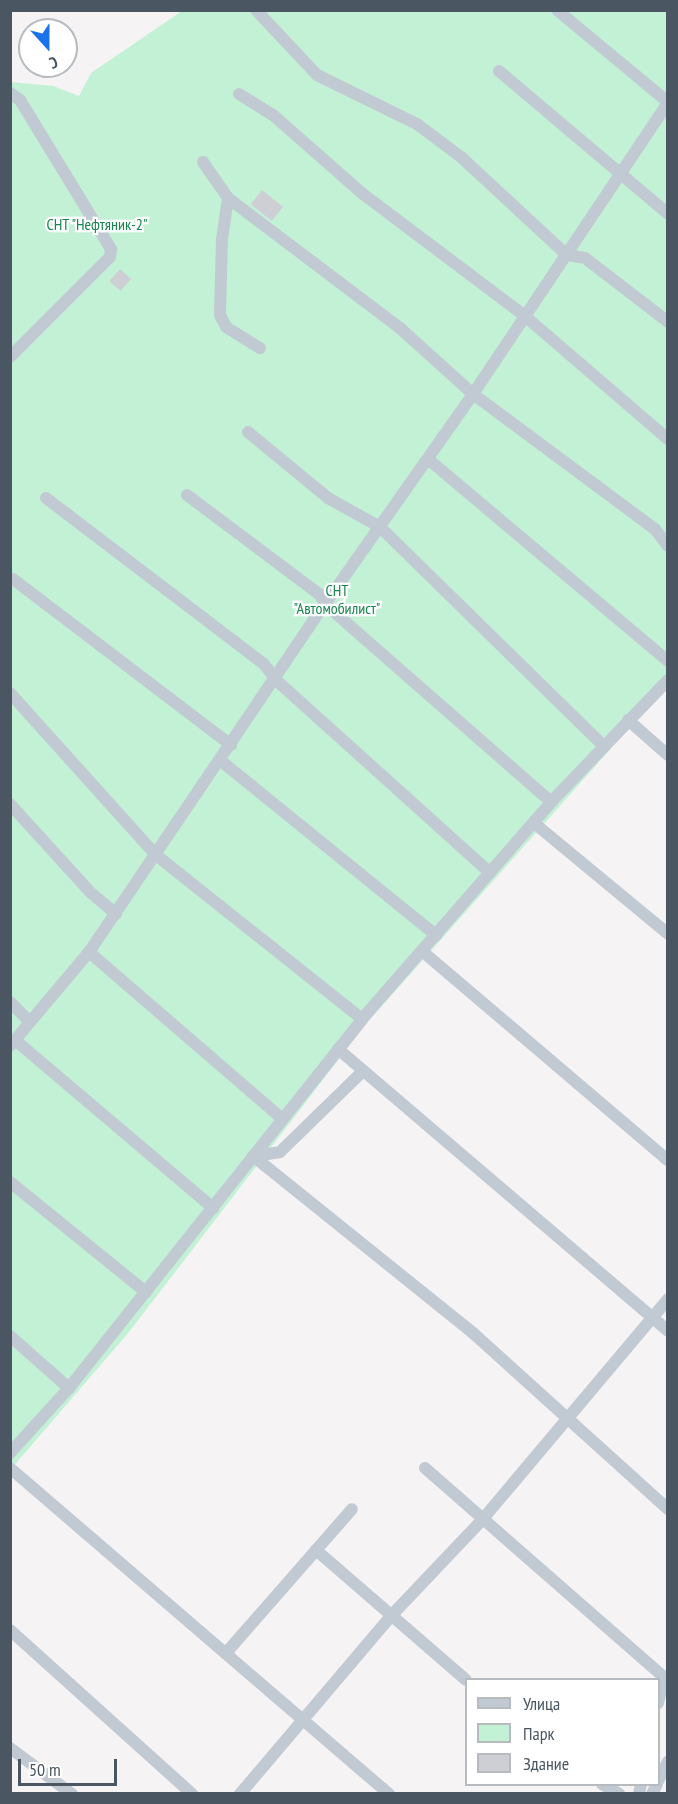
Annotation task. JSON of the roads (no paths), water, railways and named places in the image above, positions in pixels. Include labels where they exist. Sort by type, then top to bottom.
[{"type":"street","points":[[256,10],[317,75],[417,124],[461,157],[567,255],[585,258],[668,322]]},
{"type":"street","points":[[213,1208],[13,1043],[89,952],[116,914],[276,680],[325,604],[526,317],[668,103],[556,10]]},
{"type":"street","points":[[499,71],[668,214]]},
{"type":"street","points":[[10,93],[20,100],[111,249],[110,257],[10,357]]},
{"type":"street","points":[[239,94],[273,115],[363,194],[526,317],[668,439]]},
{"type":"street","points":[[203,162],[228,198],[401,328],[473,394],[655,529],[668,546]]},
{"type":"street","points":[[228,198],[222,239],[220,315],[226,327],[260,348]]},
{"type":"street","points":[[248,432],[328,498],[380,527],[603,745]]},
{"type":"street","points":[[428,459],[668,661]]},
{"type":"street","points":[[186,495],[320,595],[325,604],[551,802]]},
{"type":"street","points":[[46,498],[264,664],[276,680],[490,873]]},
{"type":"street","points":[[13,579],[231,746]]},
{"type":"street","points":[[10,1453],[69,1388],[213,1208],[281,1118],[362,1019],[551,802],[603,745],[668,680]]},
{"type":"street","points":[[10,693],[156,855],[362,1019]]},
{"type":"street","points":[[628,720],[668,755]]},
{"type":"street","points":[[221,761],[436,935]]},
{"type":"street","points":[[10,804],[90,892],[116,914]]},
{"type":"street","points":[[534,823],[668,934]]},
{"type":"street","points":[[422,951],[668,1160]]},
{"type":"street","points":[[89,952],[281,1118]]},
{"type":"street","points":[[10,1002],[30,1022]]},
{"type":"street","points":[[338,1049],[668,1331]]},
{"type":"street","points":[[253,1156],[280,1152],[363,1071]]},
{"type":"street","points":[[253,1156],[473,1332],[668,1509]]},
{"type":"street","points":[[10,1182],[146,1292]]},
{"type":"street","points":[[240,1794],[390,1617],[482,1520],[668,1299]]},
{"type":"street","points":[[10,1336],[69,1388]]},
{"type":"street","points":[[10,1467],[389,1794]]},
{"type":"street","points":[[425,1468],[482,1520],[666,1675],[660,1696]]},
{"type":"street","points":[[226,1653],[352,1509]]},
{"type":"street","points":[[316,1550],[390,1617],[465,1679]]},
{"type":"street","points":[[10,1630],[192,1794]]},
{"type":"street","points":[[10,1748],[72,1794]]},
{"type":"street","points":[[660,1779],[668,1761]]},
{"type":"street","points":[[604,1786],[619,1794]]},
{"type":"park label","name":"СНТ \"Нефтяник-2\"","points":[[97,224]]},
{"type":"park label","name":"СНТ \"Автомобилист\"","points":[[337,599]]}]
